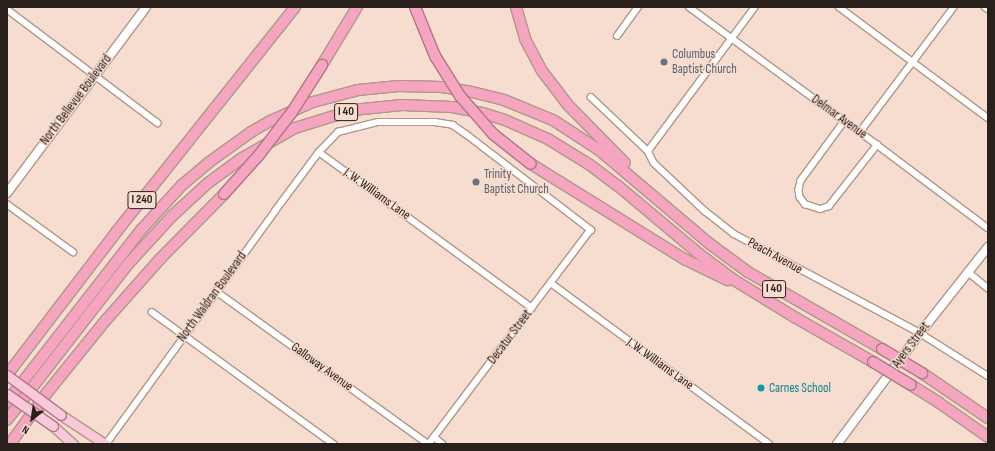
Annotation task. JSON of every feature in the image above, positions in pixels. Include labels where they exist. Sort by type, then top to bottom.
[{"type":"highway","name":"I 240","points":[[7,375],[118,231],[295,7]]},
{"type":"highway","points":[[10,444],[46,394],[106,320],[160,259],[224,194],[259,155],[292,112],[357,7]]},
{"type":"highway","points":[[415,7],[435,56],[460,96],[493,134],[531,164],[686,260],[755,294]]},
{"type":"highway","points":[[516,7],[525,39],[542,71],[568,105],[675,215]]},
{"type":"highway","points":[[523,7],[525,39]]},
{"type":"highway","name":"I 40","points":[[7,402],[123,252],[182,186],[226,148],[251,132],[287,113],[336,95],[381,87],[417,86],[468,90],[520,105],[553,120],[585,140],[620,166],[675,215],[748,272],[922,373],[988,418]]},
{"type":"highway","name":"I 40","points":[[7,420],[128,264],[191,197],[226,169],[279,136],[322,118],[353,110],[402,105],[452,107],[483,113],[527,129],[548,139],[590,165],[623,190],[698,253],[755,294],[912,385],[988,437]]},
{"type":"highway","points":[[7,369],[20,357]]},
{"type":"main road","points":[[7,375],[61,415],[106,444]]},
{"type":"main road","points":[[7,394],[53,426],[73,444]]},
{"type":"street","name":"North Bellevue Boulevard","points":[[7,193],[146,7]]},
{"type":"street","points":[[617,36],[638,7]]},
{"type":"street","name":"Delmar Avenue","points":[[689,7],[877,144],[988,228]]},
{"type":"street","points":[[648,151],[755,7]]},
{"type":"street","points":[[839,7],[988,118]]},
{"type":"street","points":[[860,132],[954,7]]},
{"type":"street","points":[[7,9],[158,123]]},
{"type":"street","name":"Peach Avenue","points":[[591,97],[648,151],[654,163],[705,211],[734,234],[920,333],[988,376]]},
{"type":"street","points":[[845,121],[801,181],[799,190],[800,197],[805,204],[820,209],[829,206],[877,144]]},
{"type":"street","name":"North Waldran Boulevard","points":[[106,444],[216,291],[319,152],[338,132],[378,122],[435,122],[453,125],[507,164],[592,230]]},
{"type":"street","name":"J. W. Williams Lane","points":[[319,152],[532,308]]},
{"type":"street","points":[[7,204],[73,252]]},
{"type":"street","name":"Decatur Street","points":[[428,444],[592,230]]},
{"type":"street","name":"Ayers Street","points":[[837,444],[920,333],[988,247]]},
{"type":"street","points":[[968,272],[988,288]]},
{"type":"street","name":"J. W. Williams Lane","points":[[551,283],[769,444]]},
{"type":"street","name":"Galloway Avenue","points":[[216,291],[428,444]]},
{"type":"street","points":[[152,312],[334,444]]},
{"type":"street","points":[[434,437],[443,444]]},
{"type":"place","name":"Columbus Baptist Church","points":[[664,62]]},
{"type":"place","name":"Trinity Baptist Church","points":[[476,182]]},
{"type":"place","name":"Carnes School","points":[[761,388]]}]
